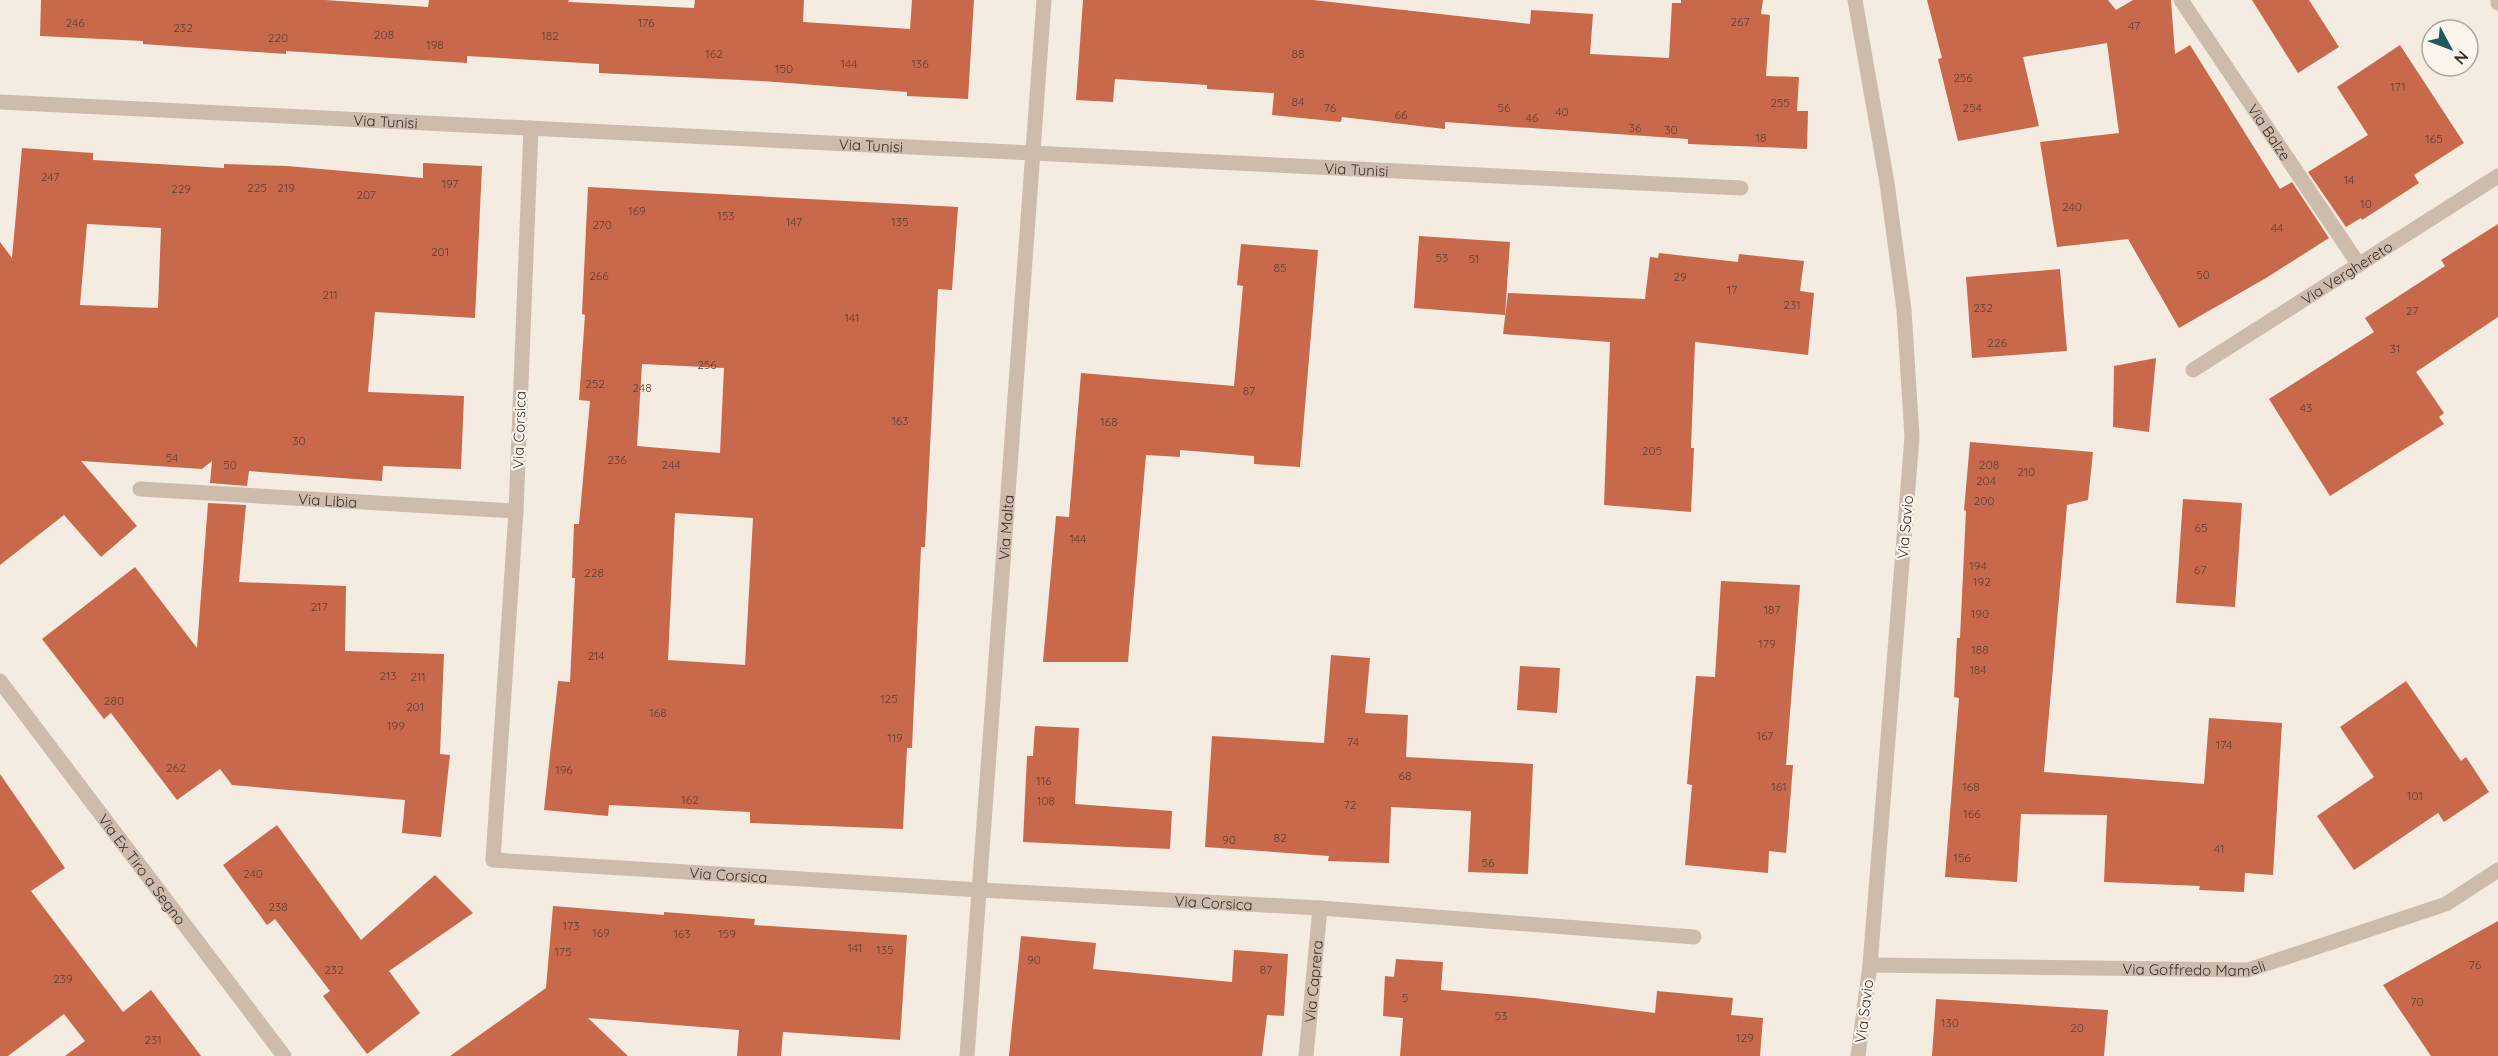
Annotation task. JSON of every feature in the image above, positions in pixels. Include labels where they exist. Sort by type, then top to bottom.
[{"type":"street","name":"Via Malta","points":[[967,1056],[1044,0]]},
{"type":"street","name":"Via Savio","points":[[1855,0],[1887,183],[1904,310],[1912,437],[1870,965],[1858,1056]]},
{"type":"street","name":"Via Balze","points":[[2181,0],[2358,264]]},
{"type":"street","name":"Via Tunisi","points":[[0,102],[1741,188]]},
{"type":"street","name":"Via Corsica","points":[[531,128],[516,511],[493,860],[1320,908],[1694,937]]},
{"type":"street","name":"Via Verghereto","points":[[2193,369],[2498,176]]},
{"type":"street","name":"Via Libia","points":[[140,489],[516,511]]},
{"type":"street","name":"Via Ex Tiro a Segno","points":[[0,681],[284,1056]]},
{"type":"street","name":"Via Goffredo Mameli","points":[[1870,965],[2248,970],[2446,904],[2498,870]]},
{"type":"street","name":"Via Caprera","points":[[1306,1056],[1320,908]]},
{"type":"building","points":[[41,0],[325,0],[428,7],[429,0],[569,0],[568,2],[694,8],[695,0],[804,0],[803,22],[910,29],[912,0],[974,0],[968,99],[907,96],[907,92],[761,81],[599,73],[599,64],[467,56],[467,63],[286,51],[286,54],[143,44],[143,41],[40,36]]},
{"type":"building","points":[[1083,0],[1313,0],[1530,24],[1531,10],[1593,14],[1590,54],[1669,58],[1672,3],[1681,3],[1681,0],[1763,0],[1761,14],[1770,15],[1766,76],[1799,77],[1797,111],[1808,111],[1807,149],[1688,144],[1688,139],[1445,122],[1445,129],[1342,117],[1341,122],[1272,115],[1274,93],[1207,89],[1207,85],[1115,79],[1113,102],[1076,100]]},
{"type":"building","points":[[1927,0],[2108,0],[2116,10],[2133,0],[2171,0],[2175,54],[2190,45],[2280,189],[2292,182],[2329,238],[2266,278],[2179,328],[2128,239],[2057,247],[2040,142],[2119,133],[2107,43],[2023,57],[2039,126],[1958,141],[1938,59],[1942,58]]},
{"type":"building","points":[[2252,0],[2309,0],[2339,47],[2298,73]]},
{"type":"building","points":[[2400,45],[2464,143],[2414,175],[2419,183],[2362,220],[2361,218],[2346,227],[2308,172],[2368,135],[2337,87]]},
{"type":"building","points":[[22,148],[93,153],[93,160],[224,168],[224,164],[287,166],[423,178],[423,163],[482,166],[475,318],[375,312],[368,392],[464,396],[461,469],[383,466],[382,481],[249,471],[247,486],[210,483],[212,461],[202,469],[81,461],[137,526],[101,557],[64,515],[0,565],[0,242],[12,258]],"holes":[[[87,224],[161,228],[158,308],[80,305]]]},
{"type":"building","points":[[588,187],[958,207],[952,290],[938,289],[925,547],[921,547],[912,748],[907,748],[903,829],[750,823],[750,812],[609,805],[608,816],[544,810],[558,681],[570,682],[575,578],[572,578],[574,524],[579,524],[590,401],[579,400],[585,315],[582,314]],"holes":[[[642,364],[724,368],[720,453],[637,446]],[[675,513],[753,518],[745,665],[668,660]]]},
{"type":"building","points":[[2498,224],[2498,317],[2416,372],[2444,413],[2439,417],[2444,424],[2330,496],[2269,399],[2374,332],[2365,318],[2445,266],[2441,260]]},
{"type":"building","points":[[1419,236],[1510,242],[1505,315],[1414,308]]},
{"type":"building","points":[[1241,244],[1318,250],[1300,467],[1254,464],[1254,456],[1180,450],[1180,457],[1146,455],[1128,662],[1043,662],[1056,516],[1069,517],[1081,373],[1234,386],[1243,286],[1237,285]]},
{"type":"building","points":[[1659,253],[1738,262],[1739,254],[1804,261],[1800,291],[1814,293],[1808,355],[1695,342],[1691,512],[1604,505],[1610,342],[1503,334],[1508,293],[1645,299],[1650,257],[1658,258]]},
{"type":"building","points":[[2060,269],[2067,351],[1972,358],[1966,277]]},
{"type":"building","points":[[2156,358],[2149,432],[2113,427],[2114,366]]},
{"type":"building","points":[[1970,442],[2093,452],[2088,500],[2067,505],[2044,772],[2204,784],[2209,718],[2282,723],[2273,875],[2245,873],[2244,892],[2199,890],[2200,886],[2104,882],[2107,815],[2021,814],[2017,882],[1945,877],[1959,698],[1954,697],[1957,638],[1960,638],[1966,511],[1964,510]]},
{"type":"building","points":[[2183,499],[2242,503],[2235,607],[2176,603]]},
{"type":"building","points":[[208,503],[246,505],[239,582],[346,586],[345,651],[444,654],[440,754],[450,755],[441,837],[402,833],[405,800],[232,785],[220,769],[177,800],[111,713],[104,719],[42,639],[135,567],[197,648]]},
{"type":"building","points":[[1721,581],[1800,585],[1786,765],[1793,765],[1786,853],[1769,851],[1768,873],[1685,865],[1692,785],[1687,784],[1696,676],[1715,677]]},
{"type":"building","points":[[1331,655],[1370,658],[1365,713],[1408,715],[1406,757],[1533,764],[1528,874],[1468,872],[1471,811],[1391,807],[1389,863],[1328,861],[1329,856],[1205,847],[1212,736],[1324,743]]},
{"type":"building","points":[[1520,666],[1560,668],[1557,713],[1517,710]]},
{"type":"building","points":[[2406,681],[2461,761],[2466,757],[2489,792],[2444,822],[2438,813],[2354,870],[2317,816],[2374,777],[2340,727]]},
{"type":"building","points":[[1035,726],[1079,728],[1075,804],[1172,811],[1170,849],[1023,842],[1027,756],[1033,756]]},
{"type":"building","points":[[0,774],[65,868],[31,891],[123,1012],[151,990],[201,1056],[65,1056],[85,1041],[64,1014],[8,1056],[0,1056]]},
{"type":"building","points":[[277,825],[361,940],[435,875],[473,913],[389,971],[420,1013],[367,1054],[323,996],[330,991],[275,919],[267,925],[223,865]]},
{"type":"building","points":[[553,906],[664,915],[664,912],[755,919],[754,925],[907,935],[900,1040],[783,1032],[781,1056],[737,1056],[739,1030],[588,1018],[628,1056],[450,1056],[546,988]]},
{"type":"building","points":[[2498,921],[2498,1056],[2431,1056],[2383,985]]},
{"type":"building","points":[[1021,936],[1096,943],[1093,969],[1232,982],[1234,950],[1288,954],[1284,1016],[1267,1015],[1262,1056],[1009,1056]]},
{"type":"building","points":[[1396,959],[1443,962],[1441,990],[1534,998],[1655,1013],[1657,991],[1733,998],[1731,1015],[1763,1018],[1760,1056],[1400,1056],[1403,1018],[1383,1016],[1385,976],[1394,977]]},
{"type":"building","points":[[1936,999],[2108,1010],[2104,1056],[1932,1056]]}]
